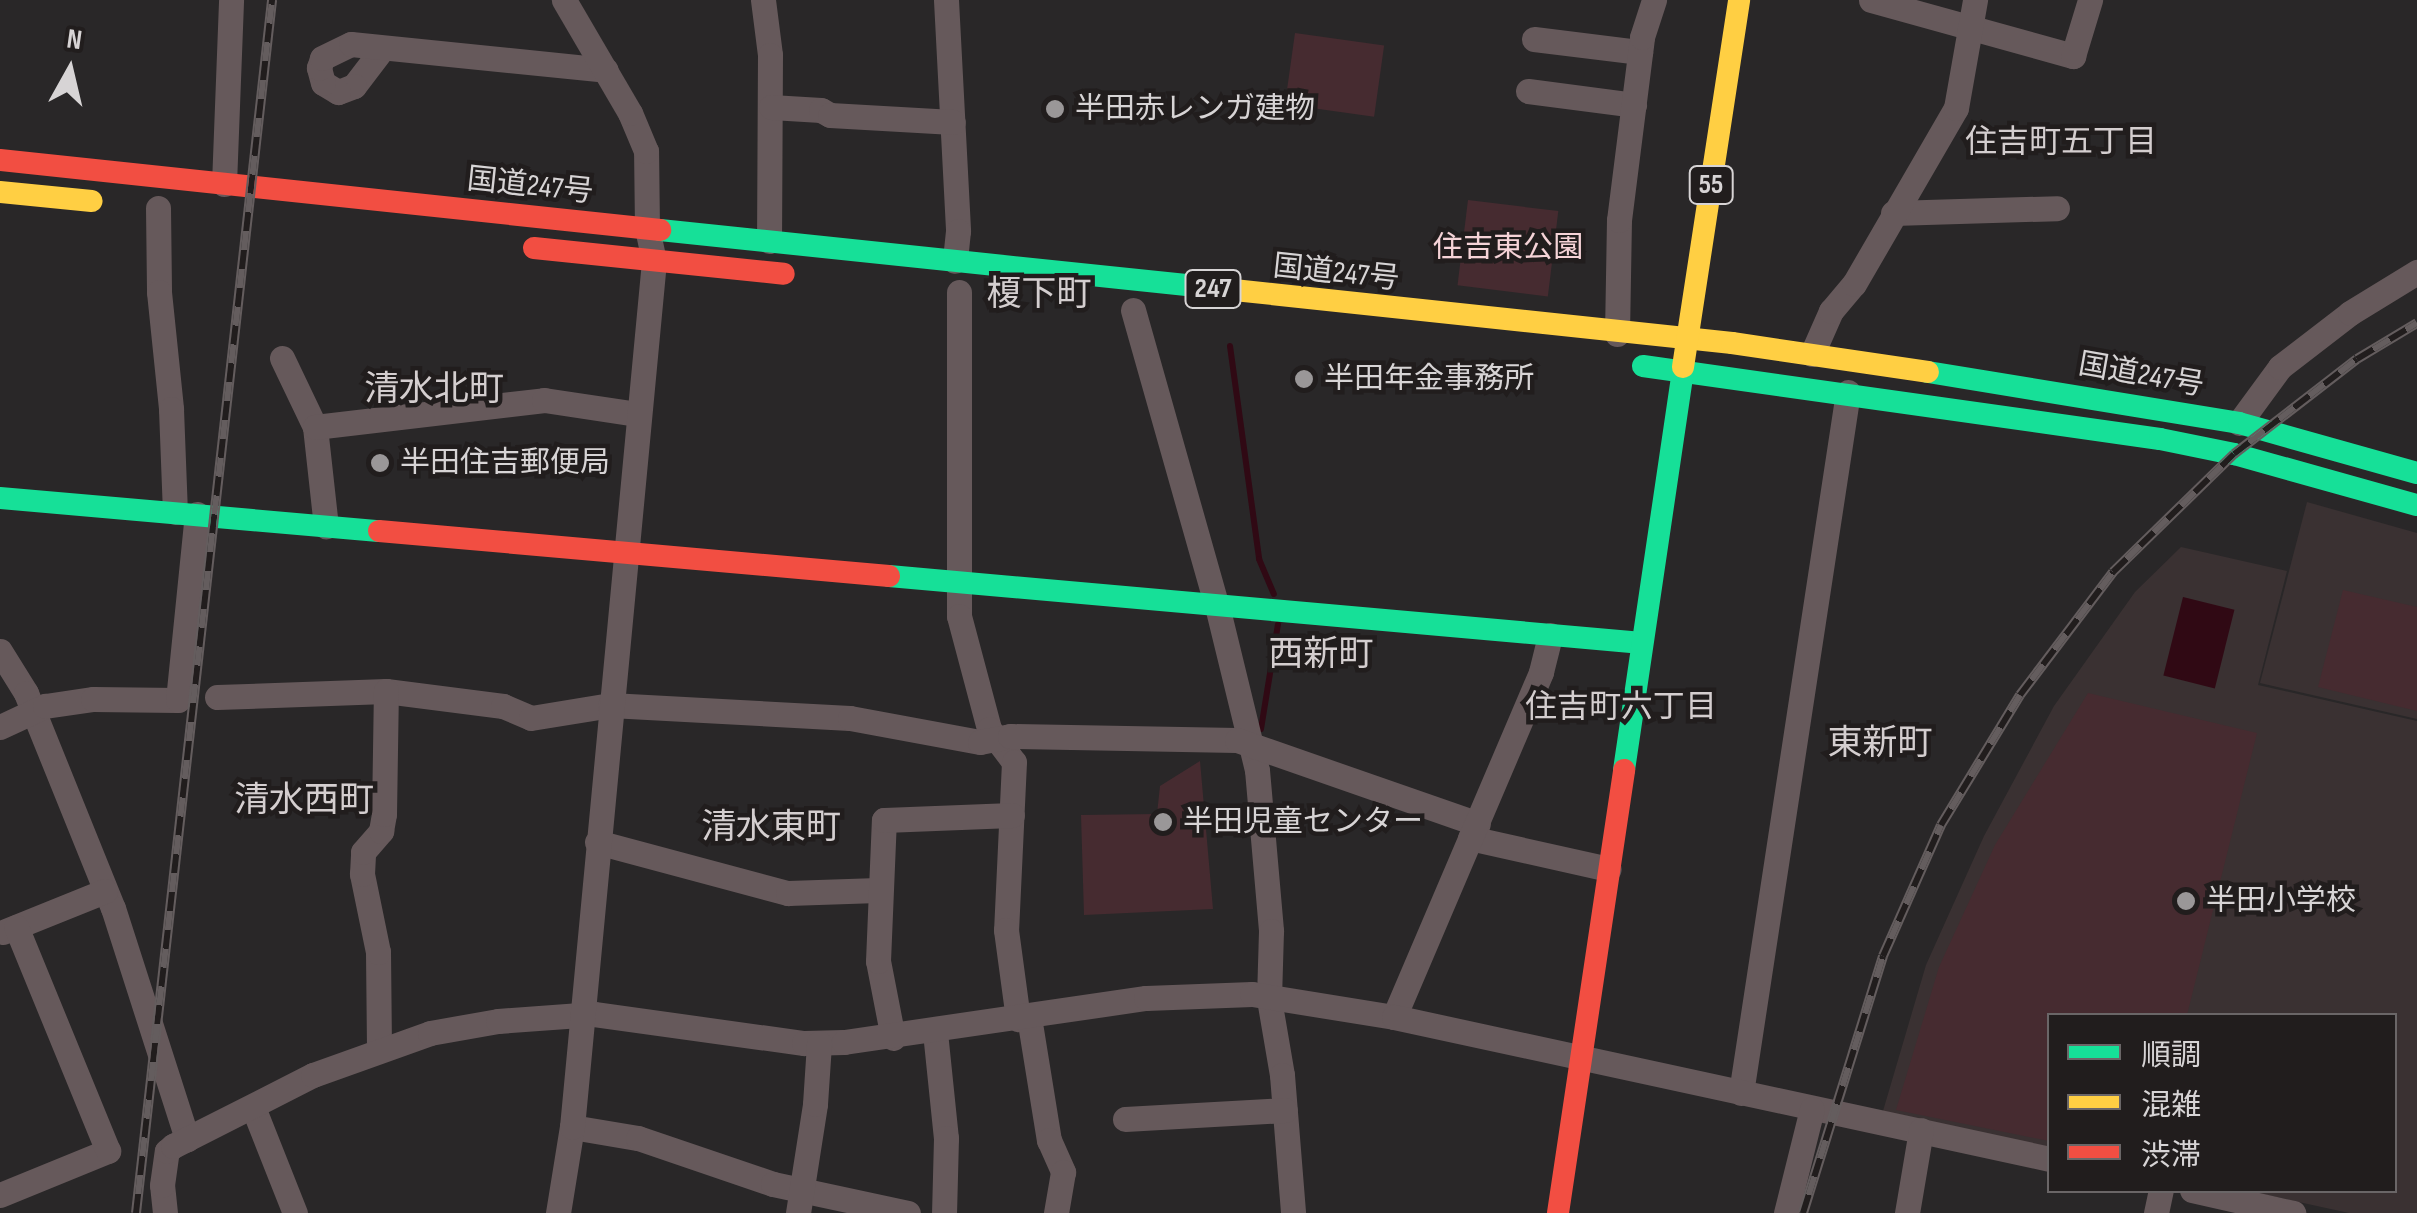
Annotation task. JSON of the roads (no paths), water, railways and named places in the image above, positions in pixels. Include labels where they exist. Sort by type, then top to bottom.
[{"type":"main road","name":"55","points":[[1683,370],[1739,0]]},
{"type":"main road","name":"国道247号","points":[[0,160],[1812,354],[2238,423],[2417,473]]},
{"type":"main road","points":[[0,192],[148,207]]},
{"type":"main road","name":"国道247号","points":[[508,245],[808,276]]},
{"type":"main road","name":"国道247号","points":[[1627,364],[1848,392],[2197,446],[2417,505]]},
{"type":"main road","points":[[1558,1213],[1683,370]]},
{"type":"main road","points":[[0,498],[1642,643]]},
{"type":"street","points":[[224,184],[230,0]]},
{"type":"street","points":[[558,1213],[572,1127],[654,260],[647,228],[646,151],[606,70],[564,0]]},
{"type":"street","points":[[762,0],[771,107],[769,241]]},
{"type":"street","points":[[946,0],[958,232],[955,260]]},
{"type":"street","points":[[1617,334],[1618,233],[1640,52],[1654,0]]},
{"type":"street","points":[[1871,0],[2073,56],[2090,0]]},
{"type":"street","points":[[1812,354],[1830,311],[1854,284],[1956,108],[1975,0]]},
{"type":"street","points":[[1534,38],[1640,52]]},
{"type":"street","points":[[383,48],[606,70]]},
{"type":"street","points":[[1528,91],[1634,105]]},
{"type":"street","points":[[771,107],[821,110],[830,116],[953,122]]},
{"type":"street","points":[[0,727],[45,706],[93,699],[178,700],[186,513],[148,207]]},
{"type":"street","points":[[1893,214],[2056,208]]},
{"type":"street","points":[[2238,423],[2280,368],[2350,313],[2417,272]]},
{"type":"street","points":[[959,292],[959,616],[970,671],[990,730],[1014,762],[1006,930],[1048,1140],[1064,1172],[1056,1213]]},
{"type":"street","points":[[1133,310],[1252,744],[1272,930],[1270,999],[1285,1110],[1293,1213]]},
{"type":"street","points":[[282,358],[314,427],[326,526]]},
{"type":"street","points":[[1741,1093],[1848,392]]},
{"type":"street","points":[[314,427],[544,400],[638,414]]},
{"type":"street","points":[[1394,1017],[1541,672],[1550,635]]},
{"type":"street","points":[[0,651],[34,713],[105,891],[187,1140]]},
{"type":"street","points":[[379,1048],[378,952],[362,874],[362,852],[380,832],[384,814],[386,691]]},
{"type":"street","points":[[217,697],[386,691],[503,706],[531,718],[610,705],[806,714],[876,722],[948,739],[1120,736],[1252,744],[1474,831],[1609,869]]},
{"type":"street","points":[[893,1038],[878,961],[878,890],[884,820],[1012,816]]},
{"type":"street","points":[[597,842],[788,893],[878,890]]},
{"type":"street","points":[[0,1195],[108,1151],[8,930],[105,891]]},
{"type":"street","points":[[165,1213],[162,1185],[167,1152],[187,1140],[313,1075],[379,1048],[498,1021],[581,1015],[819,1043],[893,1038],[1146,998],[1252,994],[1394,1017],[2047,1158]]},
{"type":"street","points":[[935,1032],[946,1138],[944,1213]]},
{"type":"street","points":[[800,1202],[819,1043]]},
{"type":"street","points":[[254,1107],[295,1213]]},
{"type":"street","points":[[1786,1213],[1812,1109]]},
{"type":"street","points":[[1124,1119],[1285,1110]]},
{"type":"street","points":[[572,1127],[638,1138],[800,1202],[908,1213]]},
{"type":"street","points":[[1908,1213],[1921,1130]]},
{"type":"street","points":[[2205,1193],[2285,1212]]},
{"type":"waterway","points":[[1230,346],[1259,559],[1274,594]]},
{"type":"waterway","points":[[1261,729],[1278,624]]},
{"type":"railway","points":[[136,1213],[272,0]]},
{"type":"railway","points":[[1803,1213],[1883,956],[1941,825],[2020,695],[2113,572],[2234,454],[2357,359],[2417,323]]},
{"type":"place","name":"半田赤レンガ建物","points":[[1055,109]]},
{"type":"place","name":"半田年金事務所","points":[[1304,379]]},
{"type":"place","name":"半田住吉郵便局","points":[[380,463]]},
{"type":"place","name":"半田児童センター","points":[[1163,822]]},
{"type":"place","name":"半田小学校","points":[[2186,901]]},
{"type":"district","name":"住吉町五丁目","points":[[2061,143]]},
{"type":"district","name":"榎下町","points":[[1039,295]]},
{"type":"district","name":"清水北町","points":[[434,390]]},
{"type":"district","name":"西新町","points":[[1321,655]]},
{"type":"district","name":"住吉町六丁目","points":[[1621,708]]},
{"type":"district","name":"東新町","points":[[1880,744]]},
{"type":"district","name":"清水西町","points":[[304,801]]},
{"type":"district","name":"清水東町","points":[[771,828]]},
{"type":"park label","name":"住吉東公園","points":[[1508,248]]}]
